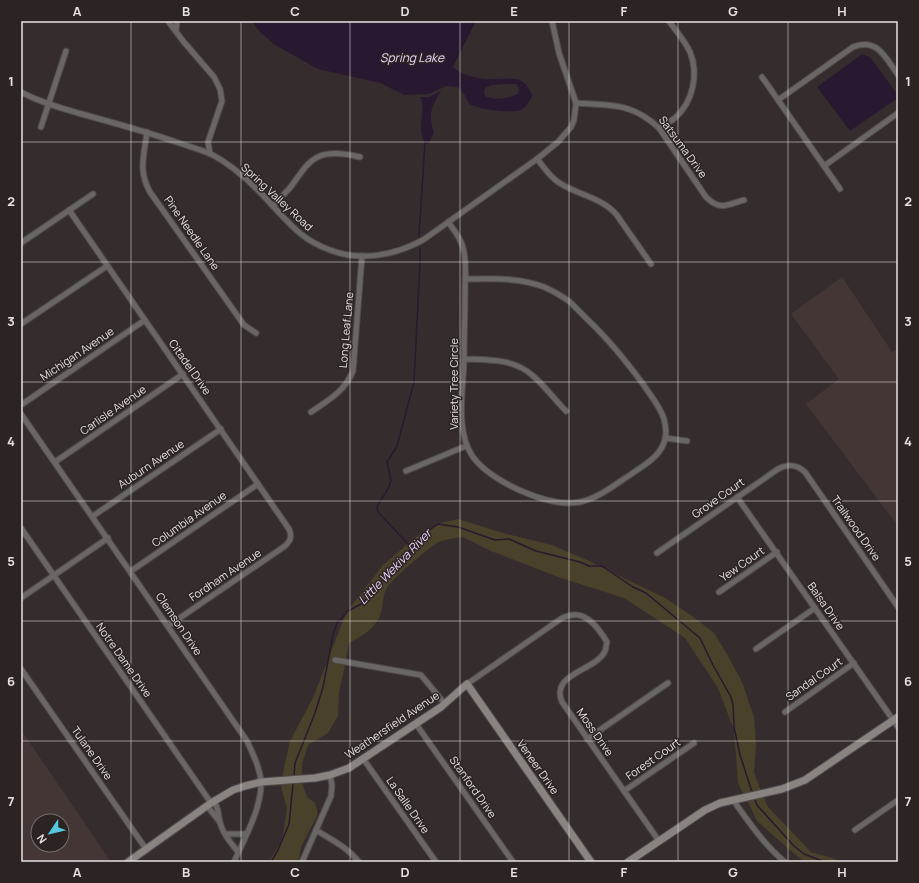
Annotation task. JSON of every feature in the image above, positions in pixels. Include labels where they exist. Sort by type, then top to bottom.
[{"type":"street","points":[[168,21],[214,77],[220,89],[222,101],[208,142],[210,154]]},
{"type":"street","points":[[176,30],[177,21]]},
{"type":"street","name":"Spring Valley Road","points":[[21,92],[31,98],[48,104],[147,132],[210,154],[237,172],[306,239],[331,251],[346,255],[378,256],[410,247],[423,240],[537,159],[565,135],[574,120],[576,103],[559,52],[552,21]]},
{"type":"street","points":[[659,128],[681,112],[694,84],[693,62],[690,52],[669,21]]},
{"type":"street","points":[[778,100],[852,47],[860,44],[872,45],[879,49],[898,75]]},
{"type":"street","points":[[41,127],[66,51]]},
{"type":"street","points":[[762,77],[840,188]]},
{"type":"street","name":"Satsuma Drive","points":[[576,103],[620,106],[639,113],[659,128],[706,197],[712,202],[722,206],[744,200]]},
{"type":"street","points":[[824,166],[898,113]]},
{"type":"street","name":"Pine Needle Lane","points":[[147,132],[143,162],[144,182],[244,324],[256,333]]},
{"type":"street","points":[[273,206],[289,190],[313,160],[321,155],[343,154],[360,157]]},
{"type":"street","points":[[537,159],[549,174],[558,182],[610,207],[651,264]]},
{"type":"street","points":[[21,243],[92,194]]},
{"type":"street","name":"Citadel Drive","points":[[69,210],[289,529],[291,538]]},
{"type":"street","name":"Variety Tree Circle","points":[[448,222],[459,238],[463,247],[466,261],[462,429],[466,446],[480,466],[502,482],[530,494],[569,503],[580,502],[605,492],[647,463],[664,445],[665,438]]},
{"type":"street","name":"Long Leaf Lane","points":[[311,412],[340,393],[350,379],[353,371],[362,256]]},
{"type":"street","points":[[21,324],[107,266]]},
{"type":"street","points":[[465,279],[520,280],[545,288],[570,303],[608,339],[657,403],[664,419],[666,432],[665,438],[687,441]]},
{"type":"street","name":"Michigan Avenue","points":[[21,405],[145,320]]},
{"type":"street","points":[[464,359],[494,360],[520,367],[531,374],[566,411]]},
{"type":"street","name":"Carlisle Avenue","points":[[55,462],[183,374]]},
{"type":"street","name":"Clemson Drive","points":[[21,414],[93,516],[247,741],[254,756],[261,782],[256,810],[234,862]]},
{"type":"street","name":"Auburn Avenue","points":[[93,516],[221,429]]},
{"type":"street","points":[[406,471],[466,446]]},
{"type":"street","name":"Grove Court","points":[[657,553],[778,469],[786,465],[793,465]]},
{"type":"street","name":"Trailwood Drive","points":[[793,465],[801,468],[805,472],[898,606]]},
{"type":"street","name":"Columbia Avenue","points":[[131,572],[258,484]]},
{"type":"street","name":"Balsa Drive","points":[[737,497],[854,663],[895,718],[898,727]]},
{"type":"street","name":"Notre Dame Drive","points":[[21,528],[210,803],[226,834],[238,852]]},
{"type":"street","points":[[21,598],[108,538]]},
{"type":"street","name":"Fordham Avenue","points":[[168,626],[285,546],[291,538]]},
{"type":"street","name":"Yew Court","points":[[719,592],[776,552]]},
{"type":"street","points":[[756,650],[815,608]]},
{"type":"street","name":"Weathersfield Avenue","points":[[128,862],[210,803],[233,790],[261,782],[330,776],[364,760],[445,704],[467,684],[562,618],[570,615],[578,615],[587,619],[600,631],[607,642]]},
{"type":"street","name":"Moss Drive","points":[[607,642],[605,651],[602,655],[569,678],[563,684],[560,690],[560,697],[587,740],[659,841]]},
{"type":"street","points":[[335,660],[421,675],[445,704]]},
{"type":"street","name":"Sandal Court","points":[[785,712],[854,663]]},
{"type":"street","name":"Tulane Drive","points":[[21,669],[146,849]]},
{"type":"street","points":[[587,740],[668,683]]},
{"type":"street","name":"Veneer Drive","points":[[467,684],[591,862]]},
{"type":"street","points":[[628,862],[704,810],[720,803],[782,789],[805,780],[895,718]]},
{"type":"street","name":"Stanford Drive","points":[[416,724],[513,862]]},
{"type":"street","name":"Forest Court","points":[[624,791],[694,743]]},
{"type":"street","name":"La Salle Drive","points":[[364,760],[436,862]]},
{"type":"street","points":[[302,862],[333,790],[330,776]]},
{"type":"street","points":[[733,800],[765,844],[785,862]]},
{"type":"street","points":[[855,830],[898,800]]},
{"type":"street","points":[[316,830],[341,844],[359,862]]},
{"type":"street","points":[[226,834],[246,834]]},
{"type":"shaded area","points":[[842,277],[892,352],[898,348],[898,526],[806,404],[839,379],[791,314]]},
{"type":"shaded area","points":[[458,519],[503,533],[552,545],[587,560],[665,598],[714,633],[742,682],[754,717],[756,745],[754,772],[761,791],[744,795],[738,783],[734,730],[718,688],[685,638],[624,598],[558,577],[491,551],[463,537],[439,542],[428,549],[404,570],[386,589],[382,609],[374,626],[360,637],[349,643],[346,659],[333,657],[332,663],[345,665],[339,692],[338,716],[328,733],[308,745],[302,764],[302,776],[282,777],[290,741],[313,698],[346,613],[383,565],[416,537],[441,523]]},
{"type":"shaded area","points":[[21,730],[111,862],[21,862]]},
{"type":"shaded area","points":[[302,782],[307,797],[315,803],[318,814],[301,847],[298,862],[269,862],[282,840],[287,809],[280,783]]},
{"type":"shaded area","points":[[763,796],[768,807],[811,852],[835,859],[838,862],[805,862],[791,851],[757,821],[747,800]]},
{"type":"water","name":"Spring Lake","points":[[252,21],[476,21],[453,67],[465,74],[484,79],[519,80],[524,83],[532,95],[527,105],[520,110],[500,111],[469,104],[465,95],[457,87],[446,86],[429,94],[404,95],[380,83],[318,69],[275,45],[259,31]],"holes":[[[516,84],[519,88],[518,94],[502,98],[489,98],[485,96],[485,88],[492,85]]]},
{"type":"water","points":[[862,54],[870,57],[898,95],[898,98],[850,131],[817,87]]},
{"type":"water","points":[[441,91],[433,106],[431,115],[434,133],[429,143],[426,144],[421,132],[422,102],[420,97],[429,97]]},
{"type":"waterway","points":[[419,236],[425,142]]},
{"type":"waterway","points":[[408,554],[410,549],[409,545],[378,512],[377,507],[389,487],[391,480],[387,462],[397,446],[414,382],[420,248]]},
{"type":"waterway","name":"Little Wekiva River","points":[[294,775],[295,763],[315,713],[323,687],[333,635],[337,623],[348,611],[363,603],[377,586],[404,558],[412,552],[428,531],[438,524],[458,527],[495,540],[509,539],[536,551],[580,562],[589,566],[602,566],[633,587],[646,593],[700,638],[731,697],[734,727],[740,755],[752,792]]},
{"type":"waterway","name":"Little Wekiva River","points":[[271,862],[289,824],[293,784]]},
{"type":"waterway","name":"Little Wekiva River","points":[[754,798],[757,805],[793,845],[804,854],[825,862]]}]
